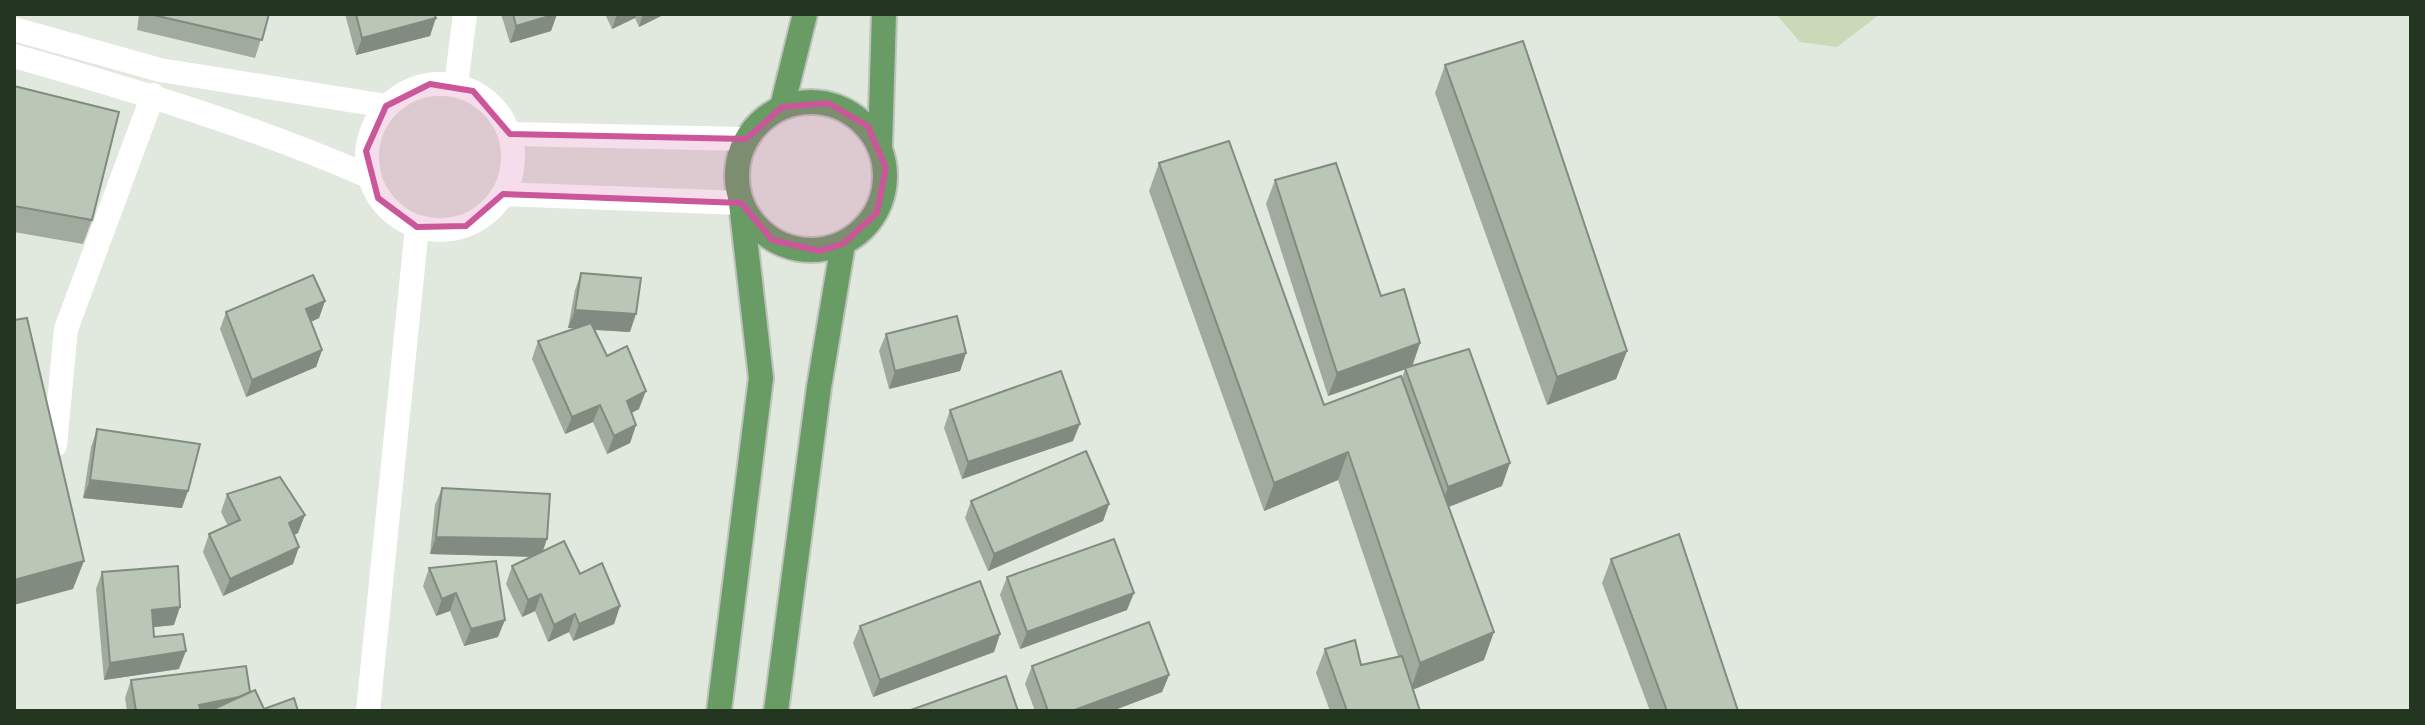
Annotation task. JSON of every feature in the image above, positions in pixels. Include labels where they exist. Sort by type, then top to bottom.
[{"type":"main road","points":[[782,107],[805,14]]},
{"type":"main road","points":[[880,146],[884,14]]},
{"type":"main road","points":[[719,711],[761,378],[736,182],[738,159],[746,139],[762,120],[782,107],[805,102],[828,103],[850,112],[868,126],[880,146],[886,168],[885,191],[877,213],[862,231],[843,244],[819,251],[795,249],[772,240],[753,224],[741,203]]},
{"type":"main road","points":[[776,711],[819,387],[843,244]]},
{"type":"street","points":[[456,85],[465,14]]},
{"type":"street","points":[[14,29],[160,70],[386,106]]},
{"type":"street","points":[[14,56],[153,95],[313,152],[368,176]]},
{"type":"street","points":[[430,84],[456,85],[473,91],[489,102],[502,117],[514,154],[511,175],[503,194],[488,213],[466,226],[442,230],[417,227],[395,216],[378,198],[368,176],[366,151],[373,127],[386,106],[406,92],[430,84]]},
{"type":"street","points":[[55,445],[66,329],[153,95]]},
{"type":"street","points":[[510,134],[746,139]]},
{"type":"street","points":[[503,194],[741,203]]},
{"type":"street","points":[[368,711],[417,227]]},
{"type":"highlighted area","points":[[430,84],[473,91],[510,134],[746,139],[782,107],[828,103],[868,126],[886,168],[877,213],[843,244],[819,251],[772,240],[741,203],[503,194],[466,226],[417,227],[378,198],[366,151],[386,106]]},
{"type":"green space","points":[[1776,14],[1880,14],[1837,47],[1800,42]]},
{"type":"building","points":[[149,14],[269,14],[262,40]]},
{"type":"building","points":[[356,14],[434,14],[436,18],[362,38]]},
{"type":"building","points":[[513,14],[556,14],[516,26]]},
{"type":"building","points":[[1523,41],[1627,351],[1557,377],[1445,65]]},
{"type":"building","points":[[14,86],[119,112],[92,220],[14,206]]},
{"type":"building","points":[[1229,141],[1324,405],[1401,376],[1494,632],[1420,663],[1348,452],[1274,483],[1159,163]]},
{"type":"building","points":[[1336,163],[1381,296],[1404,289],[1420,343],[1337,373],[1275,180]]},
{"type":"building","points":[[581,273],[641,278],[636,314],[575,310]]},
{"type":"building","points":[[313,275],[325,301],[306,309],[322,350],[252,380],[226,312]]},
{"type":"building","points":[[957,316],[966,353],[895,371],[886,334]]},
{"type":"building","points":[[27,318],[84,561],[14,580],[14,320]]},
{"type":"building","points":[[591,323],[607,356],[627,346],[646,391],[627,401],[636,425],[614,436],[600,405],[572,417],[538,341]]},
{"type":"building","points":[[1469,349],[1510,463],[1448,487],[1405,368]]},
{"type":"building","points":[[1061,371],[1080,424],[968,462],[950,410]]},
{"type":"building","points":[[97,429],[200,444],[188,491],[90,480]]},
{"type":"building","points":[[1086,451],[1109,504],[994,554],[971,501]]},
{"type":"building","points":[[280,477],[305,515],[289,523],[299,547],[230,579],[209,534],[240,520],[227,494]]},
{"type":"building","points":[[442,488],[550,494],[547,539],[436,537]]},
{"type":"building","points":[[1679,534],[1738,711],[1667,711],[1611,559]]},
{"type":"building","points":[[1114,539],[1134,593],[1027,632],[1007,577]]},
{"type":"building","points":[[564,541],[580,574],[602,563],[620,606],[579,624],[575,614],[554,625],[541,594],[528,600],[512,566]]},
{"type":"building","points":[[496,561],[505,620],[471,629],[456,593],[442,599],[429,568]]},
{"type":"building","points":[[178,566],[180,607],[152,610],[154,637],[183,634],[186,651],[110,663],[102,572]]},
{"type":"building","points":[[980,581],[1000,634],[880,680],[860,626]]},
{"type":"building","points":[[1149,622],[1169,675],[1072,711],[1048,711],[1032,666]]},
{"type":"building","points":[[1355,640],[1361,665],[1402,656],[1420,711],[1347,711],[1325,649]]},
{"type":"building","points":[[246,666],[250,692],[239,697],[199,705],[201,711],[136,711],[131,680]]},
{"type":"building","points":[[1006,676],[1018,711],[908,711]]},
{"type":"building","points":[[255,690],[264,709],[294,698],[298,711],[209,711]]}]
